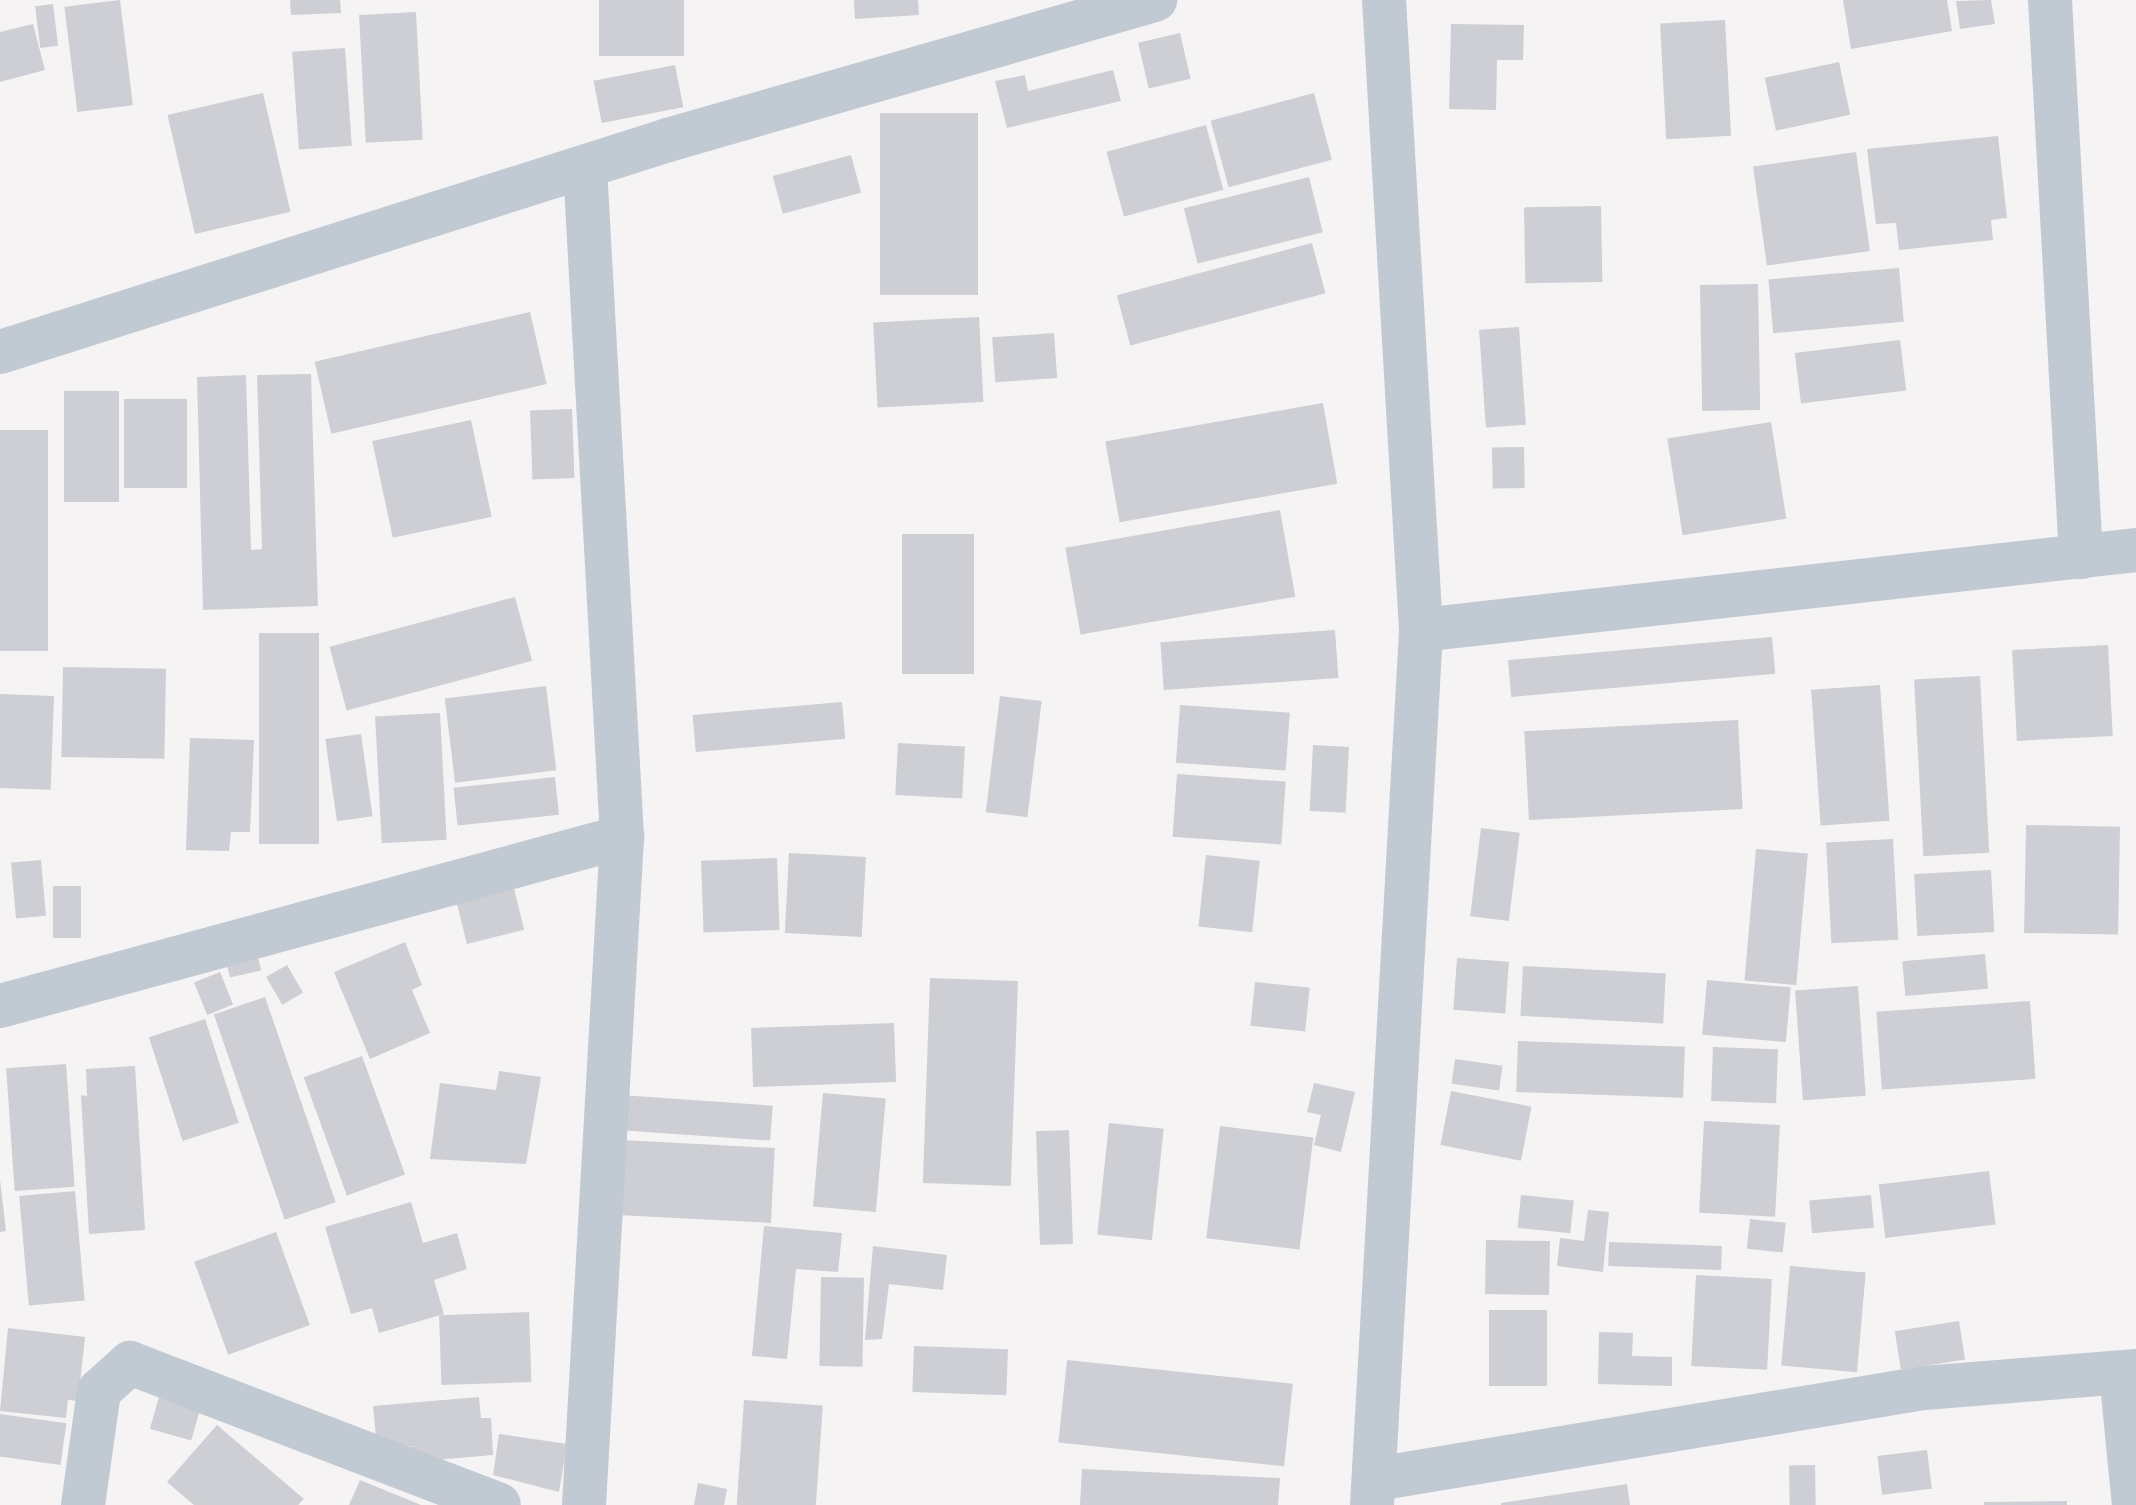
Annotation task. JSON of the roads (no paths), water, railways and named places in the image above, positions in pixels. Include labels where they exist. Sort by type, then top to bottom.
[{"type":"street","points":[[0,352],[585,167],[1155,0]]},
{"type":"street","points":[[1384,0],[1421,630],[1374,1492],[1924,1388],[2128,1372],[2134,1505]]},
{"type":"street","points":[[2050,0],[2081,557]]},
{"type":"street","points":[[584,1505],[622,837],[585,167]]},
{"type":"street","points":[[1421,630],[2136,550]]},
{"type":"street","points":[[0,1006],[622,837]]},
{"type":"street","points":[[83,1505],[99,1391],[130,1363],[499,1505]]}]
